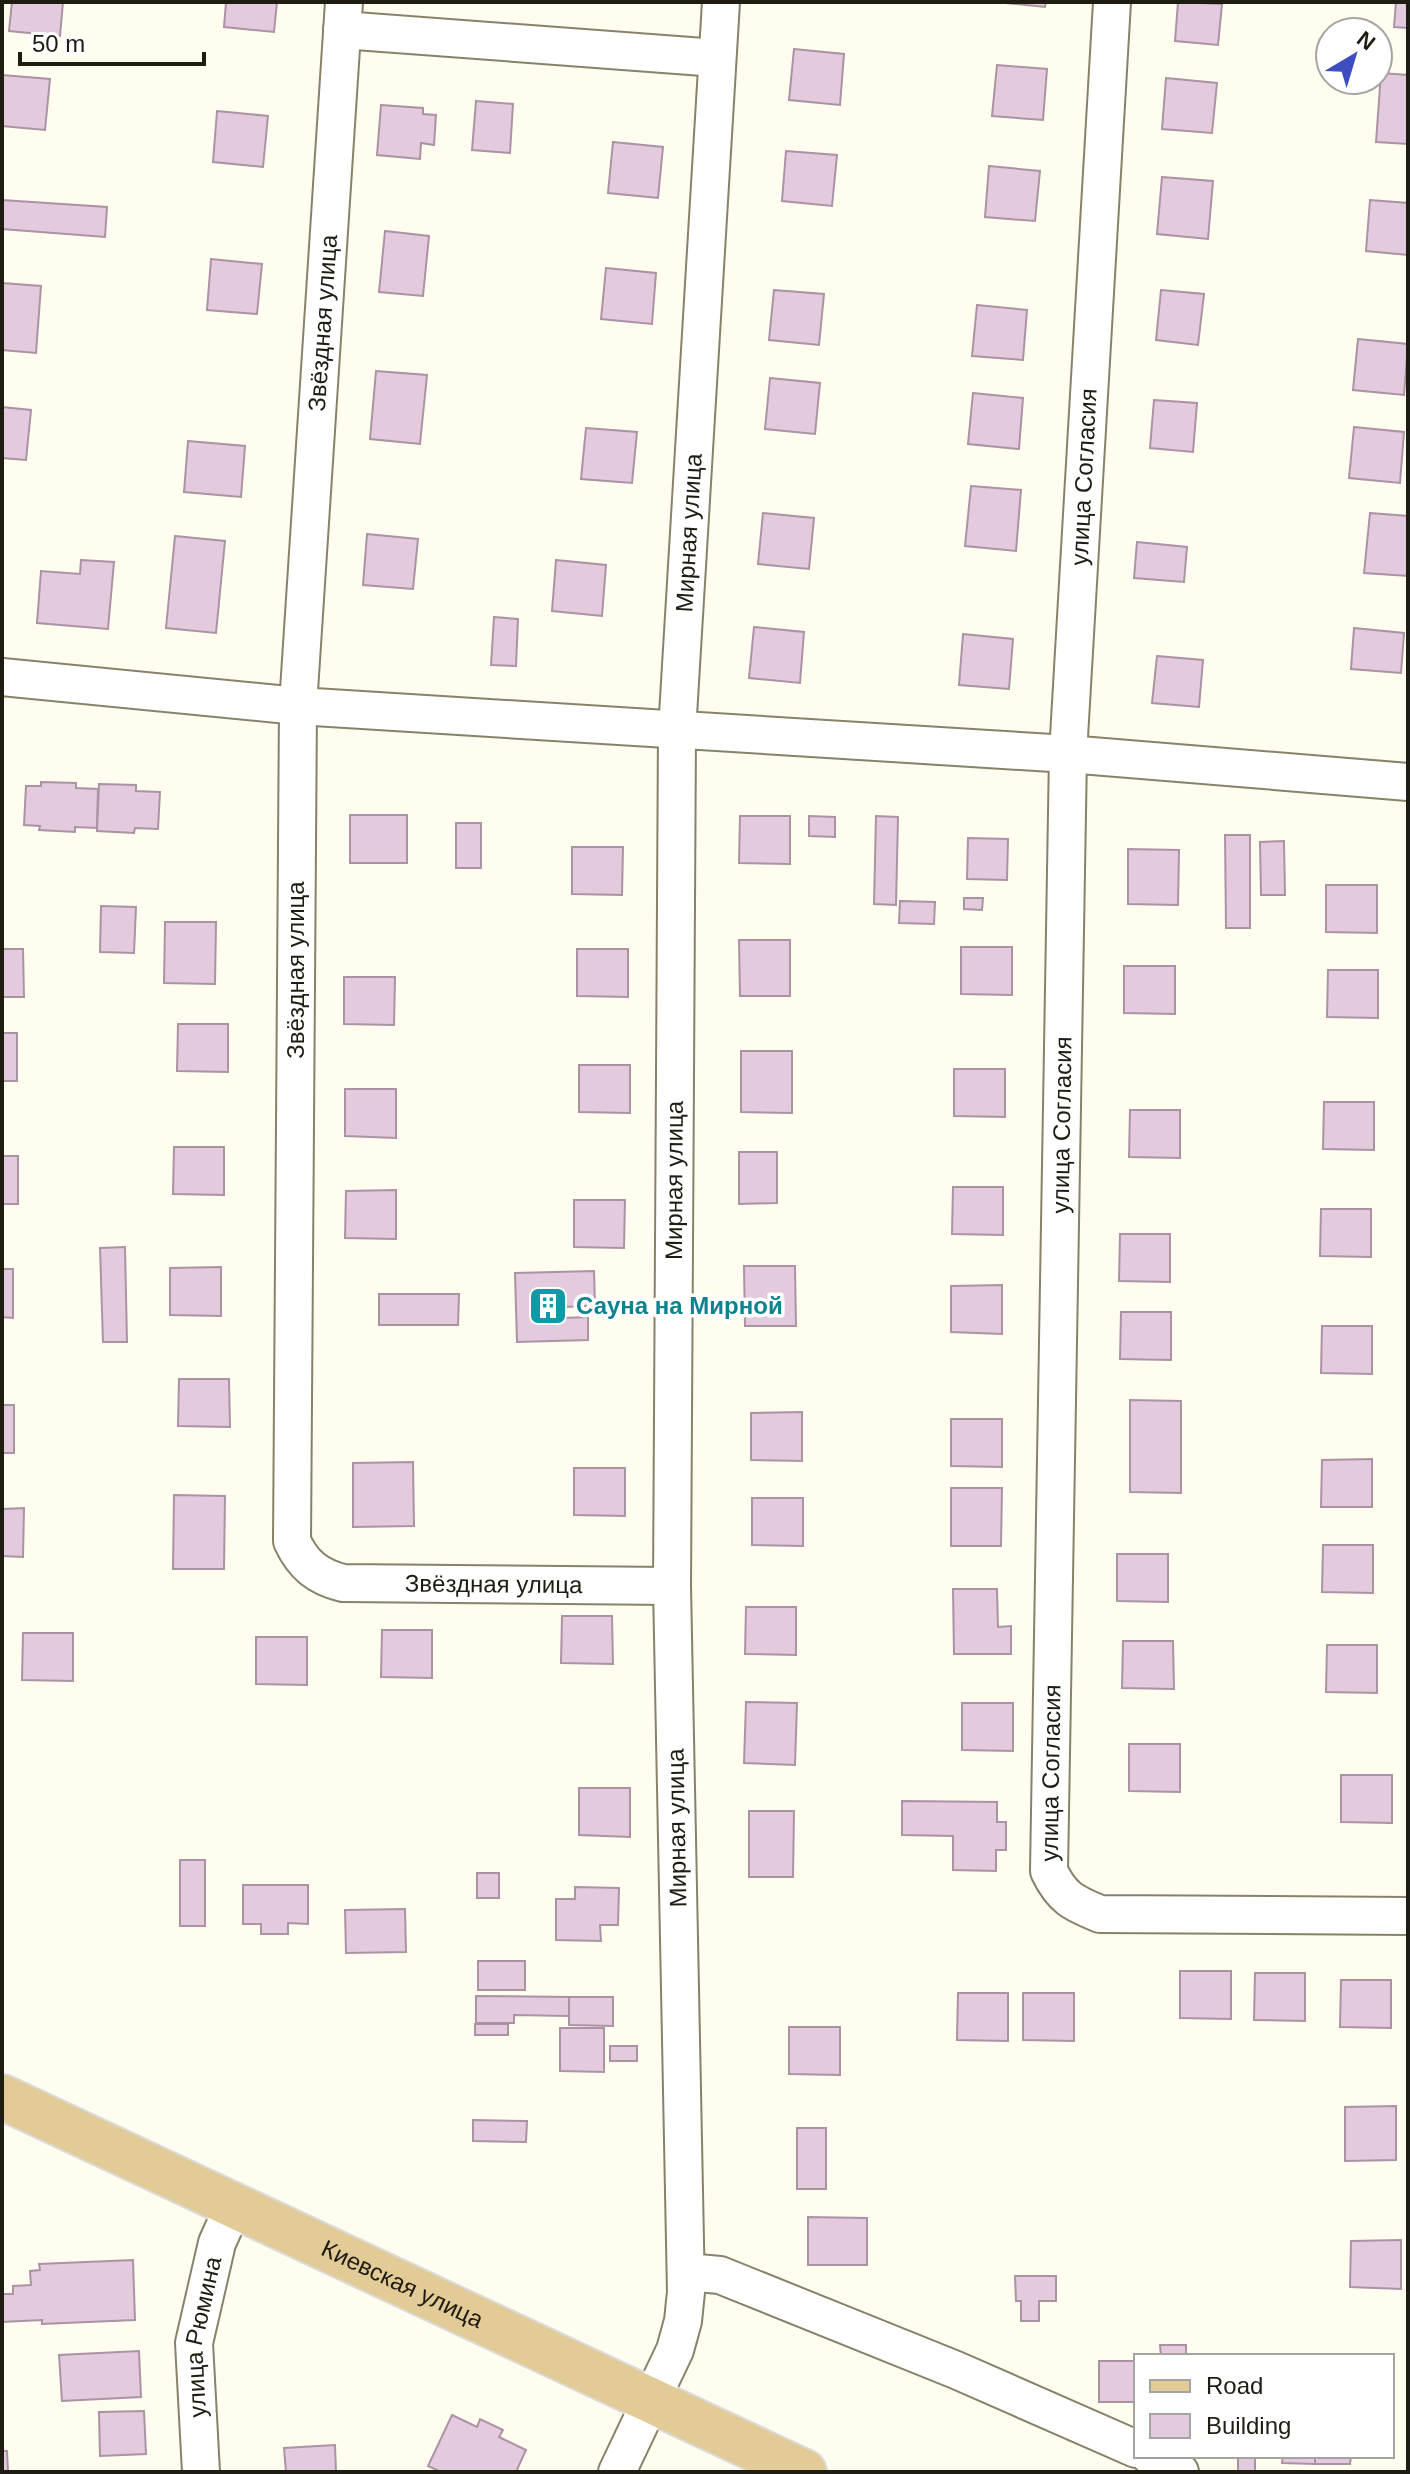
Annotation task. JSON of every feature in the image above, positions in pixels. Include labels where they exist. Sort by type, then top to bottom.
[{"type":"main road","name":"Киевская улица","points":[[2,2097],[804,2472]]},
{"type":"street","name":"Мирная улица","points":[[617,2472],[675,2350],[683,2321],[686,2272],[672,1586],[677,732],[721,2]]},
{"type":"street","name":"улица Согласия","points":[[1112,2],[1068,754],[1049,1871],[1057,1889],[1073,1904],[1100,1914],[1408,1916]]},
{"type":"street","points":[[343,16],[717,58]]},
{"type":"street","name":"Звёздная улица","points":[[343,16],[298,706],[292,1541],[309,1568],[324,1578],[343,1583],[672,1586]]},
{"type":"street","points":[[2,677],[298,706],[1068,754],[1408,782]]},
{"type":"street","name":"улица Рюмина","points":[[201,2472],[194,2343],[217,2243],[234,2205]]},
{"type":"street","points":[[686,2272],[707,2273],[735,2281],[956,2370],[1134,2448]]},
{"type":"street","points":[[1154,2458],[1180,2472]]},
{"type":"building","points":[[12,2],[63,2],[60,36],[9,31]]},
{"type":"building","points":[[226,2],[277,2],[274,32],[224,27]]},
{"type":"building","points":[[995,2],[1046,2],[1045,7]]},
{"type":"building","points":[[1178,2],[1222,4],[1218,45],[1175,41]]},
{"type":"building","points":[[1396,2],[1408,2],[1408,28],[1394,27]]},
{"type":"building","points":[[794,49],[844,54],[840,105],[789,100]]},
{"type":"building","points":[[997,65],[1047,69],[1043,120],[992,116]]},
{"type":"building","points":[[1394,74],[1408,75],[1408,144],[1376,142],[1379,96],[1394,96]]},
{"type":"building","points":[[2,75],[50,79],[45,130],[2,126]]},
{"type":"building","points":[[1166,78],[1217,83],[1212,133],[1162,129]]},
{"type":"building","points":[[476,101],[513,104],[510,153],[472,150]]},
{"type":"building","points":[[381,105],[423,108],[423,114],[436,115],[434,145],[421,143],[420,159],[377,155]]},
{"type":"building","points":[[217,111],[268,116],[263,167],[213,162]]},
{"type":"building","points":[[613,142],[663,147],[658,198],[608,193]]},
{"type":"building","points":[[786,151],[837,155],[832,206],[782,201]]},
{"type":"building","points":[[989,166],[1040,171],[1035,221],[985,217]]},
{"type":"building","points":[[1162,177],[1213,181],[1208,239],[1157,234]]},
{"type":"building","points":[[2,200],[107,207],[105,237],[2,229]]},
{"type":"building","points":[[1370,200],[1408,203],[1408,255],[1366,251]]},
{"type":"building","points":[[385,231],[429,236],[423,296],[379,292]]},
{"type":"building","points":[[211,259],[262,264],[257,314],[207,310]]},
{"type":"building","points":[[606,268],[656,273],[652,324],[601,319]]},
{"type":"building","points":[[2,283],[41,286],[36,353],[2,350]]},
{"type":"building","points":[[774,290],[824,294],[819,345],[769,340]]},
{"type":"building","points":[[1161,290],[1204,294],[1198,345],[1156,340]]},
{"type":"building","points":[[977,305],[1027,310],[1023,360],[972,356]]},
{"type":"building","points":[[1358,339],[1408,344],[1404,395],[1353,390]]},
{"type":"building","points":[[376,371],[427,375],[420,444],[370,439]]},
{"type":"building","points":[[770,378],[820,383],[815,434],[765,429]]},
{"type":"building","points":[[973,393],[1023,398],[1019,449],[968,444]]},
{"type":"building","points":[[1154,400],[1197,403],[1193,452],[1150,448]]},
{"type":"building","points":[[2,407],[31,410],[26,460],[2,458]]},
{"type":"building","points":[[1354,427],[1404,432],[1400,483],[1349,478]]},
{"type":"building","points":[[586,428],[637,432],[632,483],[581,479]]},
{"type":"building","points":[[188,441],[245,446],[241,497],[184,492]]},
{"type":"building","points":[[971,486],[1021,490],[1016,551],[965,546]]},
{"type":"building","points":[[763,513],[814,518],[809,569],[758,564]]},
{"type":"building","points":[[1370,513],[1408,516],[1408,576],[1364,573]]},
{"type":"building","points":[[367,534],[418,539],[413,589],[363,585]]},
{"type":"building","points":[[175,536],[225,541],[216,633],[166,628]]},
{"type":"building","points":[[1137,542],[1187,547],[1184,582],[1134,578]]},
{"type":"building","points":[[81,560],[114,562],[108,629],[37,623],[41,571],[80,574]]},
{"type":"building","points":[[556,560],[606,565],[602,616],[552,611]]},
{"type":"building","points":[[494,617],[518,619],[516,666],[491,665]]},
{"type":"building","points":[[754,627],[804,632],[800,683],[749,678]]},
{"type":"building","points":[[1354,628],[1404,633],[1401,673],[1351,669]]},
{"type":"building","points":[[963,634],[1013,639],[1009,689],[959,685]]},
{"type":"building","points":[[1157,656],[1203,660],[1199,707],[1152,703]]},
{"type":"building","points":[[41,782],[76,783],[76,788],[98,789],[97,828],[75,827],[75,832],[39,830],[40,826],[24,825],[26,786],[41,786]]},
{"type":"building","points":[[99,784],[136,785],[136,791],[160,792],[158,829],[135,828],[134,833],[97,831]]},
{"type":"building","points":[[350,815],[407,815],[407,863],[350,863]]},
{"type":"building","points":[[740,816],[790,816],[790,864],[739,863]]},
{"type":"building","points":[[809,816],[835,817],[835,837],[809,836]]},
{"type":"building","points":[[876,816],[898,817],[896,905],[874,904]]},
{"type":"building","points":[[456,823],[481,823],[481,868],[456,868]]},
{"type":"building","points":[[1225,835],[1250,835],[1250,928],[1226,928]]},
{"type":"building","points":[[968,838],[1008,839],[1007,880],[967,879]]},
{"type":"building","points":[[1284,841],[1285,895],[1261,895],[1260,842]]},
{"type":"building","points":[[572,847],[623,847],[622,895],[572,894]]},
{"type":"building","points":[[1128,849],[1179,850],[1178,905],[1128,904]]},
{"type":"building","points":[[1326,885],[1377,885],[1377,933],[1326,932]]},
{"type":"building","points":[[964,898],[983,898],[982,910],[964,909]]},
{"type":"building","points":[[900,901],[935,902],[934,924],[899,923]]},
{"type":"building","points":[[101,906],[136,907],[134,953],[100,952]]},
{"type":"building","points":[[165,922],[216,922],[215,984],[164,983]]},
{"type":"building","points":[[739,940],[790,940],[790,996],[740,996]]},
{"type":"building","points":[[961,947],[1012,947],[1012,995],[961,994]]},
{"type":"building","points":[[2,949],[23,949],[24,997],[2,997]]},
{"type":"building","points":[[577,949],[628,949],[628,997],[577,996]]},
{"type":"building","points":[[1124,966],[1175,966],[1175,1014],[1124,1013]]},
{"type":"building","points":[[1328,970],[1378,970],[1378,1018],[1327,1017]]},
{"type":"building","points":[[344,977],[395,977],[394,1025],[344,1024]]},
{"type":"building","points":[[178,1024],[228,1024],[228,1072],[177,1071]]},
{"type":"building","points":[[2,1033],[17,1033],[17,1081],[2,1081]]},
{"type":"building","points":[[741,1051],[792,1051],[792,1113],[741,1112]]},
{"type":"building","points":[[579,1065],[630,1065],[630,1113],[579,1112]]},
{"type":"building","points":[[954,1069],[1005,1069],[1005,1117],[954,1116]]},
{"type":"building","points":[[345,1089],[396,1089],[396,1138],[345,1136]]},
{"type":"building","points":[[1324,1102],[1374,1102],[1374,1150],[1323,1149]]},
{"type":"building","points":[[1130,1110],[1180,1110],[1180,1158],[1129,1157]]},
{"type":"building","points":[[174,1147],[224,1147],[224,1195],[173,1194]]},
{"type":"building","points":[[739,1152],[777,1152],[777,1203],[739,1204]]},
{"type":"building","points":[[2,1156],[18,1156],[18,1204],[2,1204]]},
{"type":"building","points":[[953,1187],[1003,1187],[1003,1235],[952,1234]]},
{"type":"building","points":[[396,1190],[396,1239],[345,1238],[346,1191]]},
{"type":"building","points":[[574,1200],[625,1200],[624,1248],[574,1247]]},
{"type":"building","points":[[1321,1209],[1371,1209],[1371,1257],[1320,1256]]},
{"type":"building","points":[[1120,1234],[1170,1234],[1170,1282],[1119,1281]]},
{"type":"building","points":[[125,1247],[127,1342],[103,1342],[100,1248]]},
{"type":"building","points":[[744,1266],[795,1266],[796,1326],[745,1326]]},
{"type":"building","points":[[221,1267],[221,1316],[170,1315],[170,1268]]},
{"type":"building","points":[[2,1269],[13,1269],[13,1318],[2,1317]]},
{"type":"building","name":"Сауна на Мирной","points":[[594,1271],[595,1306],[563,1307],[563,1318],[588,1317],[588,1340],[517,1342],[515,1273]]},
{"type":"building","points":[[1002,1285],[1002,1334],[951,1332],[951,1286]]},
{"type":"building","points":[[379,1294],[459,1294],[458,1325],[379,1325]]},
{"type":"building","points":[[1121,1312],[1171,1312],[1171,1360],[1120,1359]]},
{"type":"building","points":[[1322,1326],[1372,1326],[1372,1374],[1321,1373]]},
{"type":"building","points":[[179,1379],[229,1379],[230,1427],[178,1426]]},
{"type":"building","points":[[1130,1400],[1181,1401],[1181,1493],[1130,1492]]},
{"type":"building","points":[[2,1405],[14,1405],[14,1453],[2,1453]]},
{"type":"building","points":[[802,1412],[802,1461],[751,1460],[751,1413]]},
{"type":"building","points":[[951,1419],[1002,1419],[1002,1467],[951,1466]]},
{"type":"building","points":[[1372,1459],[1372,1507],[1321,1507],[1322,1460]]},
{"type":"building","points":[[413,1462],[414,1526],[353,1527],[353,1463]]},
{"type":"building","points":[[574,1468],[625,1468],[625,1516],[574,1515]]},
{"type":"building","points":[[951,1488],[1002,1488],[1001,1546],[951,1546]]},
{"type":"building","points":[[174,1495],[225,1496],[224,1569],[173,1569]]},
{"type":"building","points":[[752,1498],[803,1498],[803,1546],[752,1545]]},
{"type":"building","points":[[24,1508],[23,1557],[2,1556],[2,1509]]},
{"type":"building","points":[[1323,1545],[1373,1545],[1373,1593],[1322,1592]]},
{"type":"building","points":[[1117,1554],[1168,1554],[1168,1602],[1117,1601]]},
{"type":"building","points":[[953,1589],[997,1589],[998,1627],[1011,1626],[1011,1654],[954,1654]]},
{"type":"building","points":[[746,1607],[796,1607],[796,1655],[745,1654]]},
{"type":"building","points":[[562,1616],[612,1616],[613,1664],[561,1663]]},
{"type":"building","points":[[382,1630],[432,1630],[432,1678],[381,1677]]},
{"type":"building","points":[[23,1633],[73,1633],[73,1681],[22,1680]]},
{"type":"building","points":[[256,1637],[307,1637],[307,1685],[256,1684]]},
{"type":"building","points":[[1123,1641],[1173,1641],[1174,1689],[1122,1688]]},
{"type":"building","points":[[1327,1645],[1377,1645],[1377,1693],[1326,1692]]},
{"type":"building","points":[[746,1702],[797,1703],[795,1765],[744,1763]]},
{"type":"building","points":[[962,1703],[1013,1703],[1013,1751],[962,1750]]},
{"type":"building","points":[[1129,1744],[1180,1744],[1180,1792],[1129,1791]]},
{"type":"building","points":[[1341,1775],[1392,1775],[1392,1823],[1341,1822]]},
{"type":"building","points":[[579,1788],[630,1788],[630,1837],[579,1835]]},
{"type":"building","points":[[902,1801],[997,1802],[997,1822],[1006,1822],[1006,1850],[996,1850],[996,1871],[953,1870],[953,1836],[902,1835]]},
{"type":"building","points":[[749,1811],[794,1811],[793,1877],[749,1877]]},
{"type":"building","points":[[180,1860],[205,1860],[205,1926],[180,1926]]},
{"type":"building","points":[[477,1873],[499,1873],[499,1898],[477,1898]]},
{"type":"building","points":[[243,1885],[308,1885],[308,1924],[288,1923],[288,1934],[261,1934],[261,1924],[243,1924]]},
{"type":"building","points":[[575,1887],[619,1888],[618,1925],[600,1925],[601,1941],[556,1940],[556,1899],[575,1899]]},
{"type":"building","points":[[405,1909],[406,1952],[346,1953],[345,1910]]},
{"type":"building","points":[[478,1961],[525,1961],[525,1990],[478,1990]]},
{"type":"building","points":[[1180,1971],[1231,1971],[1231,2019],[1180,2018]]},
{"type":"building","points":[[1255,1973],[1305,1973],[1305,2021],[1254,2020]]},
{"type":"building","points":[[1341,1980],[1391,1980],[1391,2028],[1340,2027]]},
{"type":"building","points":[[958,1993],[1008,1993],[1008,2041],[957,2040]]},
{"type":"building","points":[[1023,1993],[1074,1993],[1074,2041],[1023,2040]]},
{"type":"building","points":[[476,1996],[569,1997],[569,2016],[514,2015],[514,2023],[476,2023]]},
{"type":"building","points":[[569,1997],[613,1997],[613,2026],[569,2025]]},
{"type":"building","points":[[475,2024],[508,2024],[508,2035],[475,2035]]},
{"type":"building","points":[[789,2027],[840,2027],[840,2075],[789,2074]]},
{"type":"building","points":[[560,2028],[604,2028],[604,2072],[560,2071]]},
{"type":"building","points":[[610,2046],[637,2046],[637,2061],[610,2061]]},
{"type":"building","points":[[1396,2106],[1396,2160],[1345,2161],[1345,2107]]},
{"type":"building","points":[[473,2120],[527,2121],[526,2142],[473,2141]]},
{"type":"building","points":[[797,2128],[826,2128],[826,2189],[797,2189]]},
{"type":"building","points":[[808,2217],[867,2218],[867,2265],[808,2265]]},
{"type":"building","points":[[1401,2240],[1401,2289],[1350,2287],[1351,2241]]},
{"type":"building","points":[[133,2260],[135,2320],[42,2324],[42,2320],[2,2322],[2,2294],[13,2294],[13,2286],[31,2285],[30,2271],[40,2270],[39,2264]]},
{"type":"building","points":[[1015,2276],[1056,2276],[1056,2301],[1039,2301],[1039,2321],[1021,2321],[1021,2301],[1016,2301]]},
{"type":"building","points":[[1160,2345],[1186,2345],[1186,2354],[1161,2354]]},
{"type":"building","points":[[139,2351],[141,2397],[62,2401],[59,2355]]},
{"type":"building","points":[[1099,2361],[1134,2361],[1134,2402],[1099,2402]]},
{"type":"building","points":[[144,2411],[146,2454],[100,2456],[99,2412]]},
{"type":"building","points":[[452,2415],[477,2427],[480,2419],[503,2430],[499,2437],[526,2450],[516,2472],[441,2472],[428,2466]]},
{"type":"building","points":[[335,2445],[336,2472],[286,2472],[284,2448]]},
{"type":"building","points":[[2,2451],[7,2451],[8,2472],[2,2472]]},
{"type":"building","points":[[1238,2458],[1255,2458],[1255,2472],[1238,2472]]},
{"type":"building","points":[[1283,2458],[1315,2458],[1315,2464],[1282,2463]]},
{"type":"building","points":[[1315,2458],[1351,2458],[1350,2464],[1315,2464]]},
{"type":"place","name":"Сауна на Мирной","points":[[548,1306]]}]
